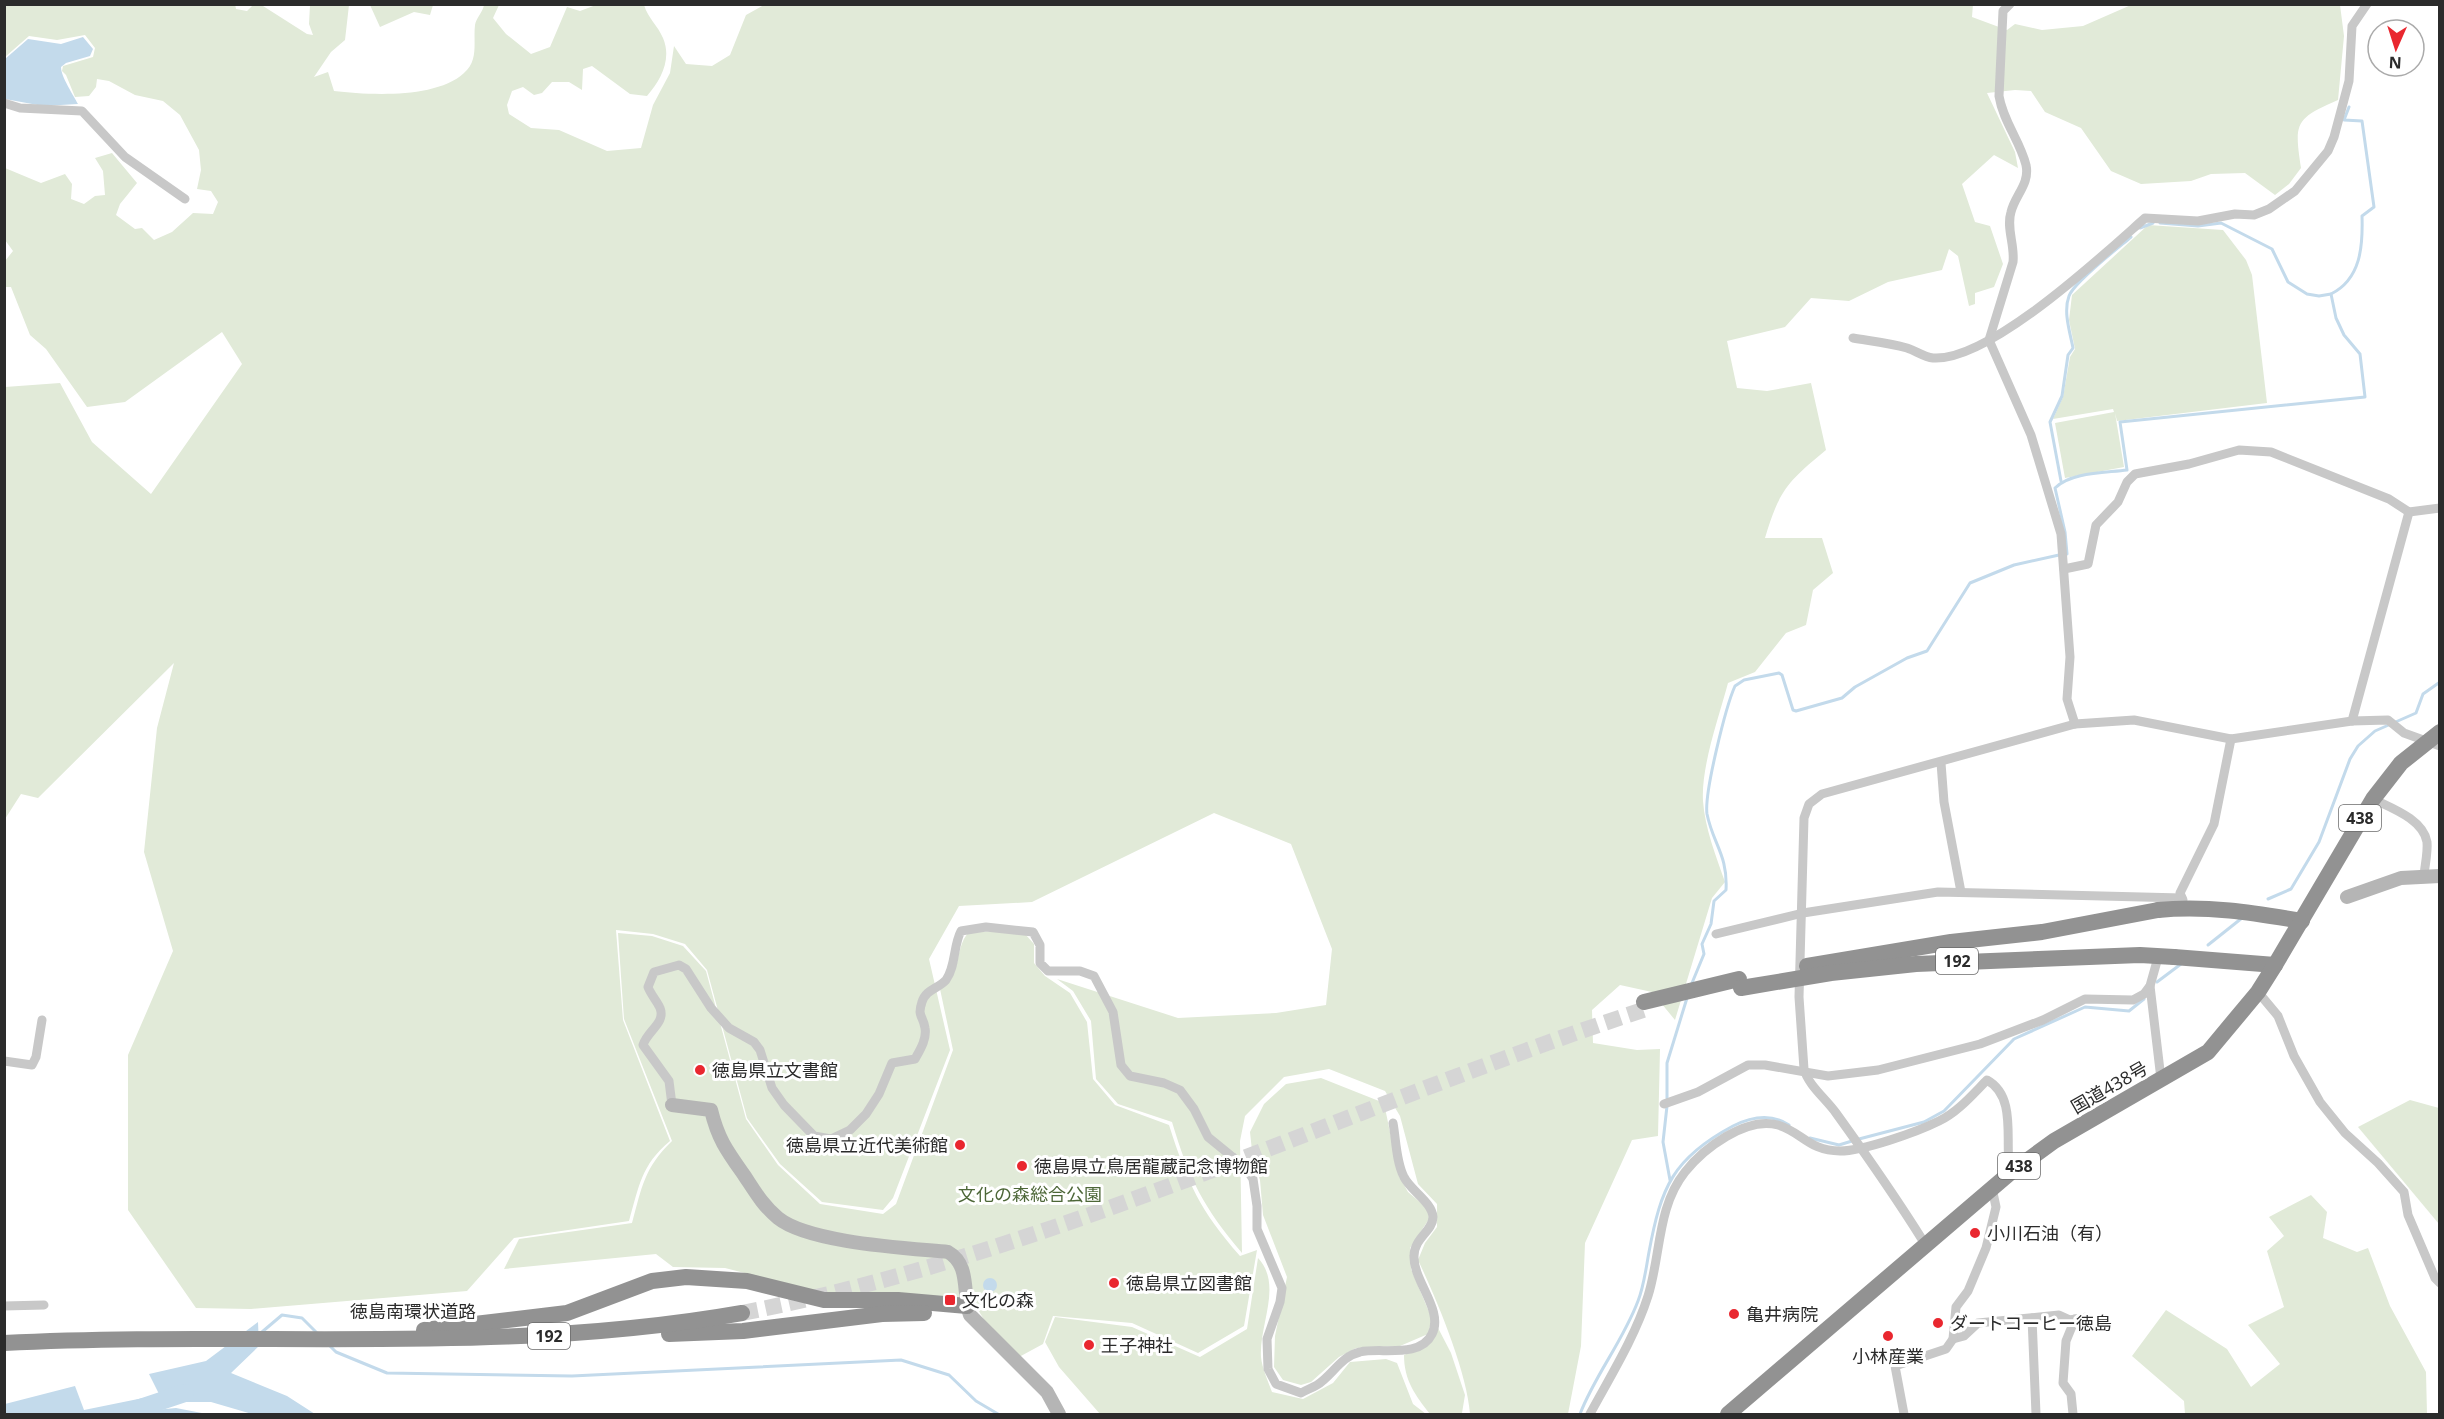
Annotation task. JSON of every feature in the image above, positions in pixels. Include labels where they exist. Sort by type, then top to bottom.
[{"type":"highway","name":"国道438号","points":[[1728,1414],[1924,1244],[2010,1173],[2054,1141],[2208,1052],[2258,992],[2276,965],[2373,800],[2401,764],[2432,744],[2439,732]]},
{"type":"highway","name":"192","points":[[1645,1006],[1740,983],[1951,942],[2042,932],[2158,910],[2184,902],[2302,921]]},
{"type":"highway","name":"192","points":[[1740,983],[1927,963],[2140,955],[2276,965]]},
{"type":"highway","points":[[420,1331],[556,1315],[584,1308],[652,1281],[686,1276],[747,1281],[824,1300],[898,1300],[968,1310]]},
{"type":"highway","name":"徳島南環状道路","points":[[86,1335],[355,1334],[579,1326],[741,1310],[624,1330],[482,1340],[355,1334]]},
{"type":"highway","points":[[482,1340],[578,1339],[743,1331],[913,1311],[968,1310]]},
{"type":"highway","name":"192","points":[[4,1333],[86,1335]]},
{"type":"highway","name":"192","points":[[4,1343],[86,1335]]},
{"type":"street","points":[[2010,4],[2003,11],[1999,96],[2001,107],[2022,153],[2027,174],[2011,211],[2009,223],[2014,249],[2013,262],[1989,340],[2020,409],[2054,502],[2061,534],[2070,657],[2067,699],[2075,724]]},
{"type":"street","points":[[1853,339],[1887,343],[1934,358],[1960,352],[1989,340],[2053,299],[2145,218],[2198,221],[2235,214],[2254,215],[2269,209],[2295,191],[2328,151],[2349,81],[2352,26],[2367,4]]},
{"type":"street","points":[[4,104],[20,108],[82,111],[125,157],[185,199]]},
{"type":"street","points":[[2064,569],[2088,564],[2096,525],[2118,502],[2127,482],[2135,474],[2189,464],[2239,450],[2271,452],[2389,499],[2409,512],[2439,508]]},
{"type":"street","points":[[2352,721],[2409,512]]},
{"type":"street","points":[[1924,1244],[1851,1133],[1805,1073],[1799,997],[1804,818],[1809,804],[1822,794],[1941,763],[2075,724],[2134,720],[2231,739],[2352,721],[2393,725],[2432,744]]},
{"type":"street","points":[[1716,934],[1803,913],[1928,893],[1961,892],[2184,902],[2180,893],[2214,824],[2231,739]]},
{"type":"street","points":[[1941,763],[1944,802],[1961,892]]},
{"type":"street","points":[[2373,800],[2413,820],[2424,832],[2427,843],[2424,875]]},
{"type":"street","points":[[2347,897],[2401,878],[2439,876]]},
{"type":"street","points":[[1059,1414],[1047,1392],[968,1310],[966,1283],[954,1256],[948,1252],[860,1244],[811,1232],[779,1219],[758,1198],[726,1153],[716,1130],[711,1110],[672,1105],[669,1082],[643,1045],[646,1035],[660,1022],[661,1017],[661,1010],[648,987],[654,972],[679,965],[686,969],[717,1015],[729,1028],[754,1042],[760,1050],[772,1088],[784,1105],[814,1137],[831,1139],[850,1131],[866,1114],[879,1094],[892,1063],[915,1059],[924,1042],[925,1028],[919,1014],[923,1000],[926,994],[945,981],[951,969],[955,942],[961,931],[986,927],[1033,932],[1040,945],[1040,963],[1048,971],[1080,971],[1094,976],[1113,1012],[1121,1065],[1130,1076],[1180,1089],[1194,1109],[1208,1137],[1246,1168],[1253,1179],[1257,1206],[1257,1229],[1282,1288],[1280,1302],[1267,1339],[1268,1369],[1276,1384],[1300,1393],[1318,1385],[1346,1358],[1360,1352],[1401,1352],[1424,1343],[1432,1335],[1435,1318],[1414,1266],[1413,1256],[1415,1245],[1431,1226],[1433,1218],[1431,1209],[1403,1175],[1393,1123]]},
{"type":"street","points":[[1664,1104],[1698,1092],[1748,1065],[1765,1065],[1828,1076],[1851,1074],[1923,1060],[2020,1029],[2085,999],[2133,1000],[2144,994],[2150,986],[2156,966]]},
{"type":"street","points":[[2150,986],[2161,1079]]},
{"type":"street","points":[[2258,992],[2278,1016],[2294,1056],[2320,1102],[2344,1133],[2378,1163],[2404,1192],[2408,1215],[2439,1283]]},
{"type":"street","points":[[4,1061],[32,1065],[36,1057],[42,1020]]},
{"type":"street","points":[[1590,1414],[1648,1297],[1668,1200],[1684,1173],[1707,1148],[1729,1134],[1765,1124],[1779,1125],[1807,1144],[1827,1150],[1860,1148],[1940,1121],[1959,1108],[1987,1080],[1995,1084],[2007,1108],[2010,1173]]},
{"type":"street","points":[[1904,1414],[1895,1366],[1946,1349],[1953,1339],[1956,1307],[1968,1292],[1986,1248],[1996,1207],[1992,1188]]},
{"type":"street","points":[[4,1306],[44,1305]]},
{"type":"street","points":[[1953,1339],[1964,1336],[1978,1323],[2059,1315],[2075,1320],[2087,1317]]},
{"type":"street","points":[[2032,1318],[2036,1414]]},
{"type":"street","points":[[2073,1414],[2071,1394],[2063,1383],[2066,1341],[2075,1320]]},
{"type":"green space","points":[[235,4],[236,9],[247,11],[253,5],[263,6],[307,34],[313,35],[309,24],[310,5],[349,5],[345,40],[331,52],[314,77],[328,72],[334,91],[365,94],[420,91],[452,81],[464,73],[474,57],[475,25],[484,5],[499,5],[493,18],[506,34],[531,54],[550,47],[567,7],[580,11],[596,5],[644,5],[663,38],[666,54],[661,76],[647,96],[630,94],[592,66],[583,69],[582,90],[569,82],[552,82],[542,93],[534,95],[523,87],[512,91],[507,105],[509,114],[531,128],[559,130],[607,151],[641,148],[653,105],[670,73],[674,46],[686,64],[712,66],[730,55],[746,15],[764,5],[1973,4],[1972,17],[2007,30],[2015,24],[2042,30],[2083,26],[2131,5],[2340,5],[2344,36],[2338,100],[2313,112],[2301,124],[2298,141],[2301,168],[2289,184],[2275,195],[2245,173],[2211,174],[2191,181],[2141,184],[2111,171],[2081,128],[2045,112],[2031,91],[1987,93],[2015,152],[2018,168],[1994,155],[1962,184],[1975,222],[1990,226],[2003,264],[1994,287],[1975,293],[1975,304],[1969,306],[1958,256],[1949,249],[1942,270],[1888,282],[1849,301],[1811,298],[1785,327],[1727,341],[1737,388],[1767,391],[1811,383],[1826,450],[1786,488],[1775,509],[1765,538],[1822,538],[1833,573],[1813,590],[1806,625],[1786,633],[1755,672],[1728,683],[1711,742],[1703,787],[1706,822],[1725,882],[1712,898],[1675,1020],[1652,992],[1620,985],[1592,1010],[1593,1043],[1637,1050],[1660,1049],[1658,1136],[1632,1140],[1585,1243],[1581,1346],[1568,1414],[1470,1414],[1468,1397],[1457,1357],[1418,1260],[1425,1243],[1437,1227],[1437,1204],[1418,1184],[1400,1116],[1385,1091],[1329,1069],[1284,1077],[1245,1116],[1240,1141],[1242,1253],[1217,1221],[1199,1192],[1172,1122],[1118,1104],[1096,1079],[1091,1021],[1073,991],[1057,979],[1178,1018],[1276,1013],[1326,1005],[1332,949],[1291,844],[1214,813],[1032,902],[959,906],[929,959],[950,1050],[893,1198],[883,1210],[822,1202],[780,1164],[747,1118],[707,970],[685,944],[653,934],[616,930],[623,1020],[670,1141],[653,1159],[642,1177],[629,1221],[514,1238],[467,1291],[251,1309],[196,1308],[128,1210],[128,1055],[173,951],[144,852],[157,728],[174,663],[38,798],[21,794],[5,819],[5,387],[60,383],[92,442],[151,494],[242,364],[222,332],[125,402],[87,407],[46,349],[30,335],[11,287],[5,287],[5,261],[13,251],[5,240],[5,168],[41,183],[65,174],[72,184],[71,199],[84,204],[95,196],[105,195],[103,171],[95,158],[112,153],[137,183],[120,204],[116,215],[135,229],[142,228],[154,240],[172,232],[193,213],[213,214],[218,202],[211,191],[197,189],[201,170],[199,150],[180,115],[163,101],[135,95],[109,81],[97,79],[96,87],[89,96],[75,97],[62,71],[63,66],[93,57],[95,48],[85,35],[57,40],[29,36],[5,57],[5,5]]},
{"type":"green space","points":[[370,5],[433,5],[430,15],[414,12],[380,27]]},
{"type":"green space","points":[[2148,225],[2223,230],[2246,260],[2252,275],[2267,403],[2117,421],[2115,413],[2124,467],[2065,478],[2055,423],[2114,412],[2113,409],[2053,419],[2063,397],[2070,357],[2075,349],[2069,320],[2072,295]]},
{"type":"green space","name":"文化の森総合公園","points":[[993,931],[1026,935],[1034,944],[1034,963],[1045,976],[1070,993],[1087,1022],[1093,1079],[1115,1105],[1169,1125],[1189,1180],[1214,1224],[1240,1256],[1257,1250],[1244,1326],[1198,1353],[1132,1323],[1053,1316],[1043,1344],[1019,1357],[991,1331],[972,1300],[843,1298],[725,1268],[673,1267],[656,1254],[504,1269],[519,1239],[632,1223],[645,1179],[655,1160],[672,1141],[624,1019],[618,933],[652,936],[683,946],[706,971],[746,1119],[778,1165],[820,1204],[883,1214],[896,1204],[953,1050],[940,989],[952,978],[961,947],[968,933]]},
{"type":"green space","points":[[1321,1078],[1384,1103],[1399,1176],[1408,1192],[1428,1209],[1429,1219],[1410,1248],[1411,1269],[1432,1319],[1428,1334],[1400,1346],[1356,1348],[1339,1357],[1311,1382],[1301,1385],[1283,1380],[1274,1367],[1275,1336],[1287,1277],[1263,1215],[1260,1180],[1253,1160],[1250,1132],[1264,1104],[1286,1084]]},
{"type":"green space","points":[[2410,1100],[2439,1108],[2439,1224],[2358,1127]]},
{"type":"green space","points":[[2311,1195],[2327,1212],[2323,1238],[2357,1252],[2368,1248],[2390,1306],[2426,1372],[2427,1414],[2185,1414],[2184,1401],[2132,1356],[2166,1310],[2227,1349],[2251,1387],[2280,1364],[2248,1325],[2284,1307],[2267,1251],[2284,1236],[2269,1217]]},
{"type":"green space","points":[[1258,1258],[1269,1280],[1261,1357],[1272,1392],[1303,1399],[1333,1383],[1350,1362],[1386,1359],[1397,1363],[1413,1404],[1426,1414],[1100,1414],[1059,1367],[1045,1342],[1055,1317],[1132,1327],[1200,1357],[1247,1329]]},
{"type":"green space","points":[[1437,1326],[1451,1353],[1465,1395],[1462,1413],[1430,1414],[1408,1380],[1404,1355],[1425,1346]]},
{"type":"water","points":[[83,37],[93,49],[90,56],[66,63],[61,67],[65,81],[78,104],[43,106],[5,99],[5,59],[28,39],[61,44]]},
{"type":"water","points":[[987,1278],[993,1278],[997,1285],[993,1292],[987,1292],[983,1288],[983,1282]]},
{"type":"water","points":[[258,1322],[259,1346],[231,1373],[287,1396],[315,1414],[252,1414],[211,1402],[163,1402],[149,1374],[206,1361]]},
{"type":"water","points":[[75,1386],[84,1410],[148,1397],[155,1410],[176,1408],[207,1414],[5,1414],[5,1404]]},
{"type":"waterway","points":[[2067,554],[2065,532],[2055,488],[2079,476],[2127,470],[2120,422],[2365,397],[2360,354],[2344,335],[2336,318],[2331,294],[2341,288],[2354,271],[2361,250],[2362,216],[2374,207],[2362,121],[2344,120],[2349,107]]},
{"type":"waterway","points":[[2140,228],[2153,223]]},
{"type":"waterway","points":[[2160,223],[2198,226],[2221,223],[2272,249],[2288,282],[2307,294],[2319,296],[2331,294]]},
{"type":"waterway","points":[[2061,481],[2050,422],[2062,396],[2068,355],[2073,348],[2067,302],[2073,290],[2087,274],[2131,237]]},
{"type":"waterway","points":[[1692,983],[1704,954],[1702,944],[1711,924],[1714,901],[1726,890],[1725,868],[1707,814],[1707,803],[1716,750],[1735,686],[1744,680],[1779,673],[1782,675],[1793,710],[1796,711],[1842,698],[1855,687],[1907,658],[1927,651],[1970,583],[2014,565],[2059,555]]},
{"type":"waterway","points":[[2268,899],[2291,889],[2319,842],[2350,759],[2358,746],[2375,731],[2416,713],[2423,694],[2440,682]]},
{"type":"waterway","points":[[2208,945],[2242,918]]},
{"type":"waterway","points":[[2157,982],[2181,964]]},
{"type":"waterway","points":[[1667,1098],[1667,1063],[1687,998]]},
{"type":"waterway","points":[[1859,1139],[1924,1122],[1944,1111],[2014,1039],[2085,1007],[2129,1011],[2144,999]]},
{"type":"waterway","points":[[1667,1106],[1663,1142],[1670,1180]]},
{"type":"waterway","points":[[1580,1414],[1632,1316],[1643,1283],[1659,1209],[1665,1192],[1683,1163],[1713,1138],[1740,1123],[1768,1118],[1789,1125]]},
{"type":"waterway","points":[[1810,1138],[1839,1145],[1852,1141]]},
{"type":"waterway","points":[[262,1332],[282,1315],[302,1318],[318,1334]]},
{"type":"waterway","points":[[329,1345],[336,1352],[387,1373],[572,1376],[901,1360],[949,1375],[976,1401],[998,1414]]},
{"type":"waterway","points":[[122,1414],[185,1393]]},
{"type":"tunnel","points":[[742,1313],[859,1286],[973,1254],[1086,1216],[1533,1048],[1646,1009]]},
{"type":"place","name":"徳島県立文書館","points":[[700,1070]]},
{"type":"place","name":"徳島県立近代美術館","points":[[960,1145]]},
{"type":"place","name":"徳島県立鳥居龍蔵記念博物館","points":[[1022,1166]]},
{"type":"place","name":"小川石油（有）","points":[[1975,1233]]},
{"type":"place","name":"徳島県立図書館","points":[[1114,1283]]},
{"type":"place","name":"文化の森","points":[[950,1300]]},
{"type":"place","name":"亀井病院","points":[[1734,1314]]},
{"type":"place","name":"ダートコーヒー徳島","points":[[1938,1323]]},
{"type":"place","name":"小林産業","points":[[1888,1336]]},
{"type":"place","name":"王子神社","points":[[1089,1345]]}]
